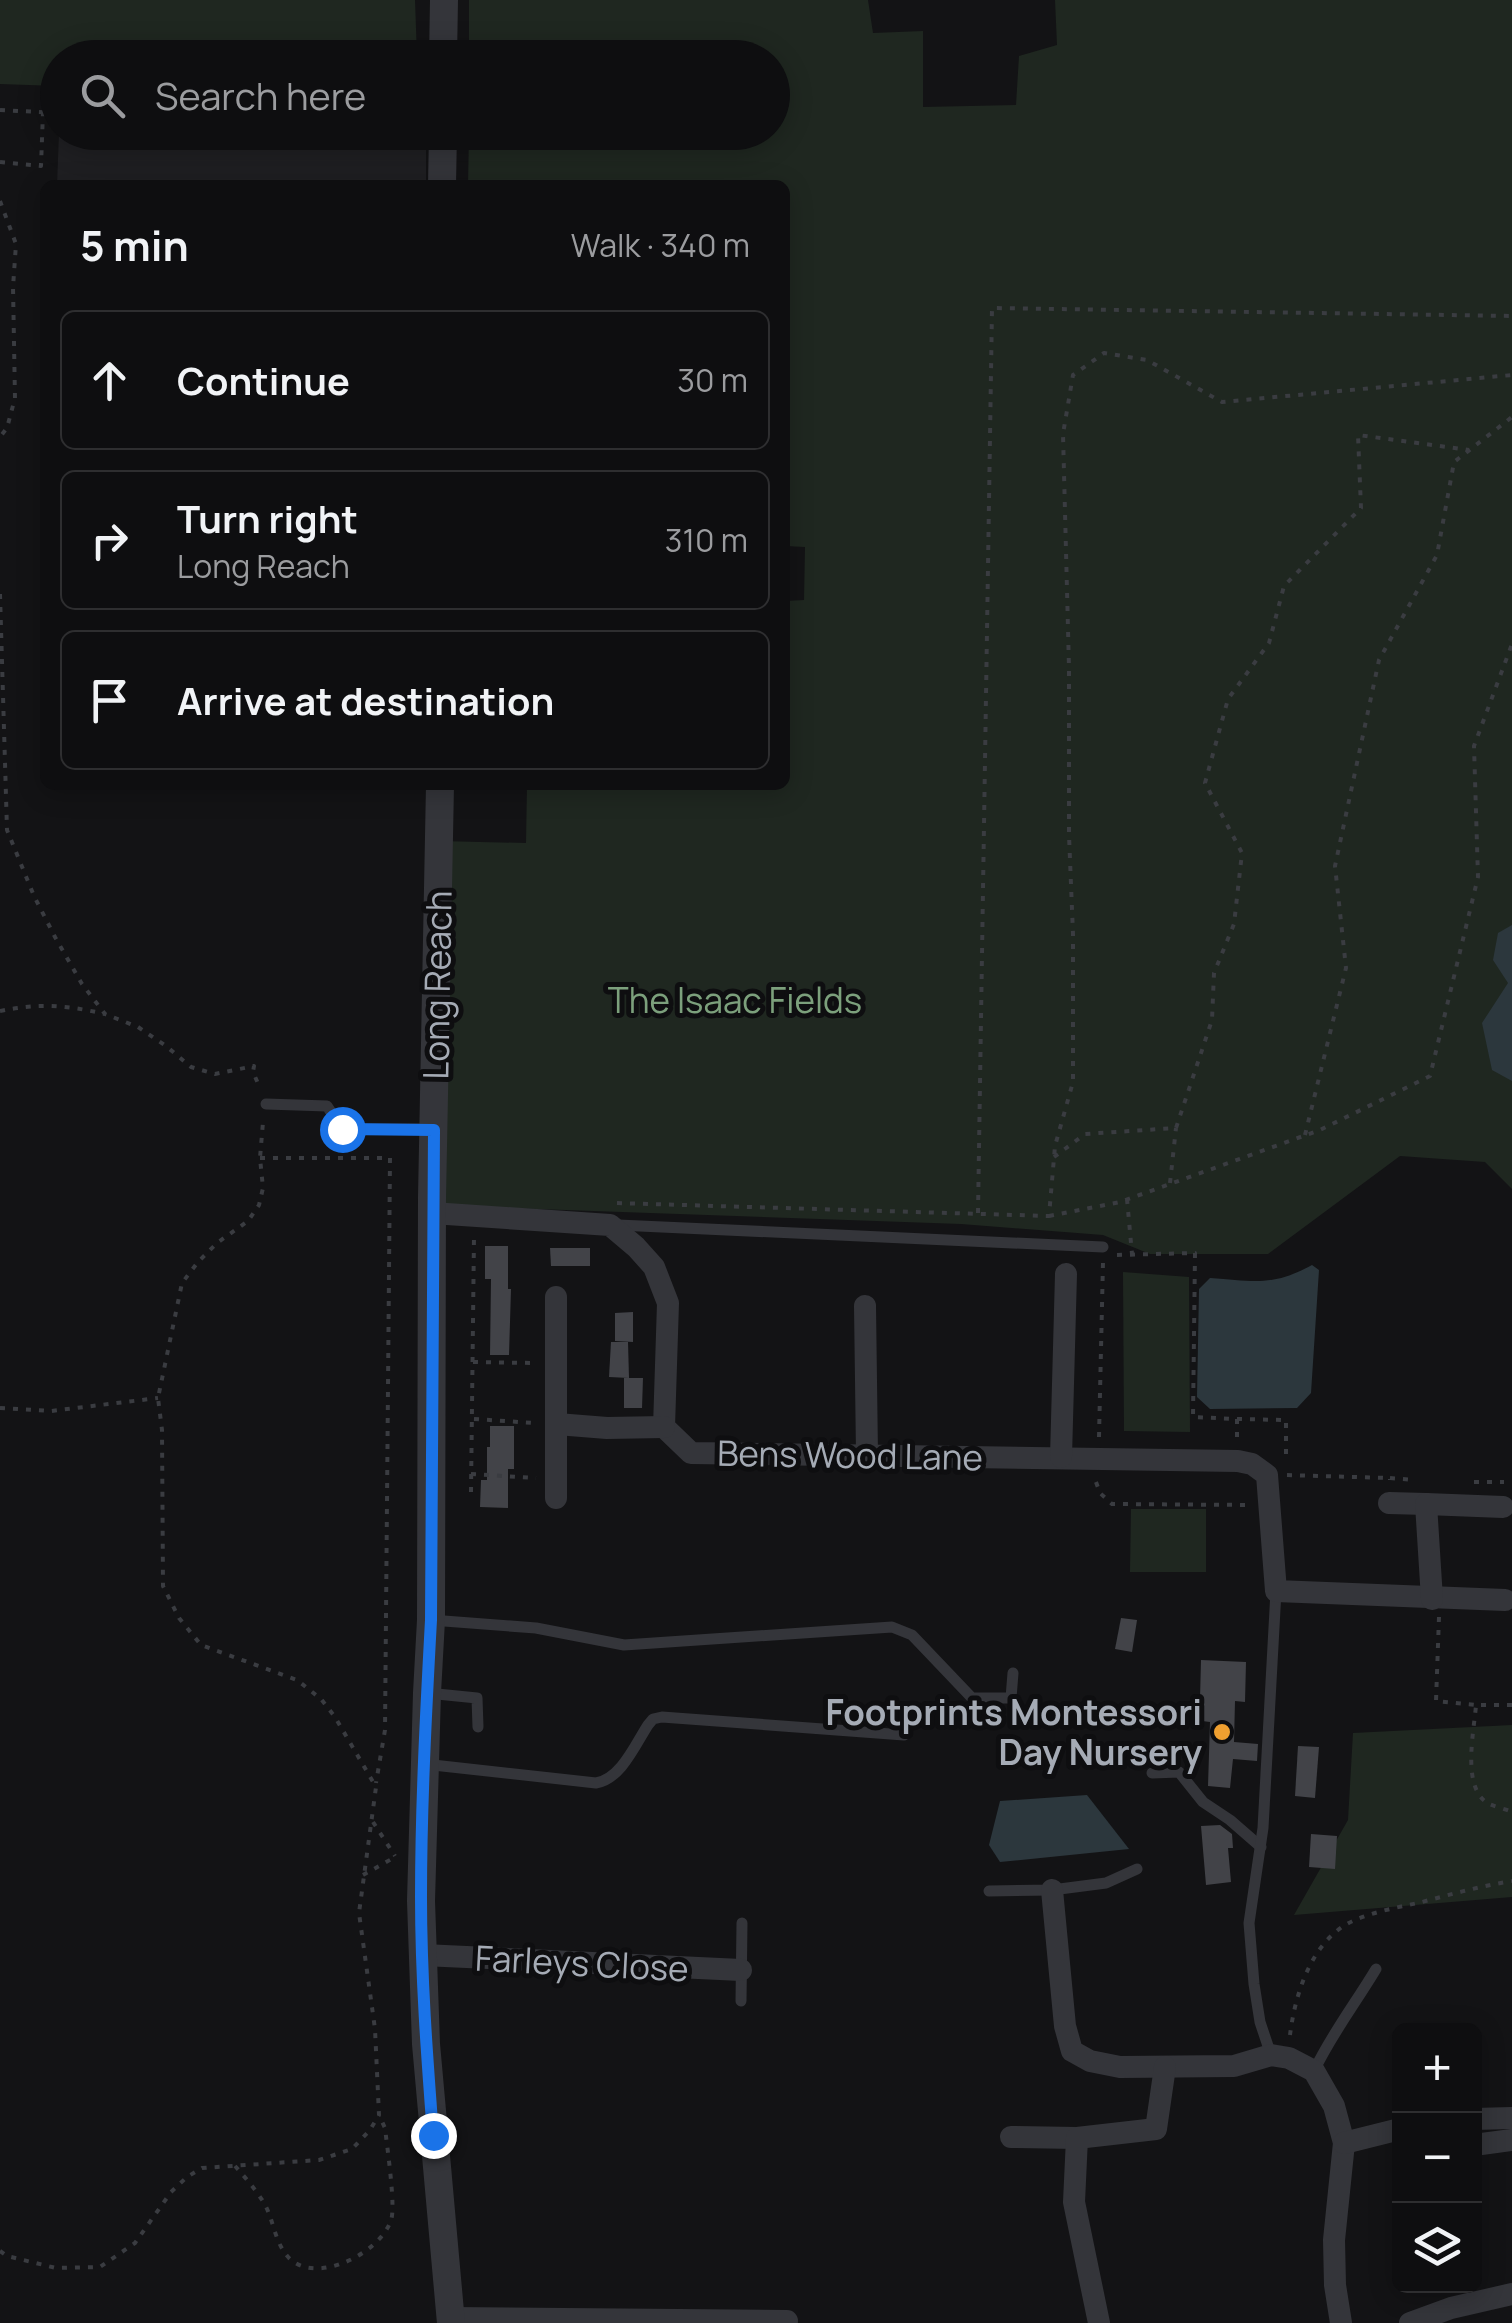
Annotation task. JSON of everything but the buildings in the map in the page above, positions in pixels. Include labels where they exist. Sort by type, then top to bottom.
[{"type":"street","points":[[444,0],[444,40]]},
{"type":"street","points":[[442,180],[443,150]]},
{"type":"street","name":"Long Reach","points":[[440,790],[432,1213],[431,1620],[424,1764],[408,1857],[423,1955],[450,2320]]},
{"type":"street","points":[[432,1213],[609,1214],[654,1266],[668,1302],[664,1427],[557,1424]]},
{"type":"street","points":[[1061,1457],[1066,1274]]},
{"type":"street","points":[[556,1298],[556,1488]]},
{"type":"street","points":[[865,1306],[867,1455]]},
{"type":"street","name":"Bens Wood Lane","points":[[664,1427],[691,1453],[1238,1461],[1252,1464],[1267,1475]]},
{"type":"street","points":[[1267,1475],[1276,1591],[1505,1600]]},
{"type":"street","points":[[1389,1503],[1503,1507]]},
{"type":"street","points":[[1426,1504],[1436,1599]]},
{"type":"street","points":[[1052,1890],[1065,2026],[1072,2051],[1090,2061],[1120,2067],[1234,2066],[1280,2056],[1314,2071],[1334,2106],[1344,2143],[1334,2240],[1341,2323]]},
{"type":"street","name":"Farleys Close","points":[[423,1955],[742,1970]]},
{"type":"street","points":[[1011,2137],[1077,2138],[1156,2128],[1165,2067]]},
{"type":"street","points":[[1482,2118],[1512,2118]]},
{"type":"street","points":[[1344,2143],[1392,2131]]},
{"type":"street","points":[[1077,2138],[1074,2202],[1098,2323]]},
{"type":"street","points":[[1482,2144],[1512,2140]]},
{"type":"street","points":[[1344,2143],[1392,2142]]},
{"type":"street","points":[[1410,2323],[1451,2308],[1512,2294]]},
{"type":"street","points":[[450,2320],[787,2321]]},
{"type":"lane","points":[[266,1104],[327,1106],[342,1129],[434,1130]]},
{"type":"lane","points":[[609,1214],[1103,1247]]},
{"type":"lane","points":[[1276,1591],[1261,1847],[1250,1923],[1260,2022],[1280,2056]]},
{"type":"lane","points":[[431,1620],[536,1628],[624,1645],[892,1627],[912,1635],[972,1698],[1011,1698],[1013,1673]]},
{"type":"lane","points":[[427,1693],[477,1698],[478,1728]]},
{"type":"lane","points":[[424,1764],[606,1782],[615,1775],[648,1725],[662,1717],[904,1734]]},
{"type":"lane","points":[[1152,1773],[1179,1772],[1203,1802],[1261,1847]]},
{"type":"lane","points":[[988,1890],[1052,1890],[1106,1882],[1137,1869]]},
{"type":"lane","points":[[741,2001],[742,1923]]},
{"type":"lane","points":[[1314,2071],[1325,2047],[1376,1969]]},
{"type":"path","points":[[0,110],[40,112]]},
{"type":"path","points":[[0,162],[41,166],[42,150]]},
{"type":"path","points":[[0,201],[16,244],[15,398],[7,428],[0,437]]},
{"type":"path","points":[[978,1214],[992,308],[1512,316]]},
{"type":"path","points":[[1049,1216],[1055,1146],[1073,1082],[1064,434],[1073,375],[1104,353],[1147,360],[1222,402],[1512,375]]},
{"type":"path","points":[[1304,1135],[1346,968],[1334,866],[1379,660],[1437,555],[1454,462],[1512,418]]},
{"type":"path","points":[[1170,1184],[1176,1128],[1212,1020],[1214,974],[1234,924],[1242,853],[1205,783],[1228,699],[1268,643],[1284,586],[1361,508],[1358,434],[1469,450]]},
{"type":"path","points":[[0,594],[8,830],[55,938],[105,1014]]},
{"type":"path","points":[[609,1214],[1049,1216],[1127,1200],[1304,1135],[1430,1076],[1478,877],[1474,746],[1512,644]]},
{"type":"path","points":[[0,1011],[30,1005],[70,1006],[138,1026],[192,1067],[215,1074],[254,1066],[266,1104],[259,1205],[248,1220],[198,1262],[182,1283],[158,1398],[162,1430],[163,1586],[179,1618],[201,1645],[297,1680],[320,1699],[376,1786]]},
{"type":"path","points":[[1054,1157],[1085,1134],[1176,1128]]},
{"type":"path","points":[[235,2166],[265,2205],[278,2241],[291,2260],[306,2268],[337,2266],[354,2259],[384,2234],[393,2218],[359,1913],[385,1730],[390,1158],[260,1158]]},
{"type":"path","points":[[1127,1200],[1132,1254]]},
{"type":"path","points":[[472,1492],[475,1216]]},
{"type":"path","points":[[1269,1505],[1112,1504],[1100,1493],[1096,1482],[1103,1256],[1195,1253],[1193,1417],[1286,1420],[1286,1454]]},
{"type":"path","points":[[473,1362],[556,1364]]},
{"type":"path","points":[[0,1408],[51,1410],[158,1398]]},
{"type":"path","points":[[474,1419],[557,1424]]},
{"type":"path","points":[[1236,1419],[1238,1461]]},
{"type":"path","points":[[471,1474],[556,1488]]},
{"type":"path","points":[[1267,1475],[1390,1478],[1389,1503]]},
{"type":"path","points":[[1436,1599],[1436,1701],[1512,1705]]},
{"type":"path","points":[[1476,1705],[1474,1789],[1486,1803],[1512,1812]]},
{"type":"path","points":[[363,1875],[408,1857],[371,1819]]},
{"type":"path","points":[[1280,2056],[1298,1992],[1310,1966],[1326,1941],[1351,1921],[1512,1882]]},
{"type":"path","points":[[0,2253],[56,2268],[100,2267],[135,2243],[171,2192],[202,2168],[319,2160],[352,2148],[379,2116]]},
{"type":"shaded area","points":[[58,150],[426,150],[426,180],[57,180]]},
{"type":"shaded area","points":[[1512,925],[1512,1081],[1492,1070],[1482,1023],[1508,983],[1493,960],[1498,933]]},
{"type":"shaded area","points":[[1312,1265],[1319,1270],[1311,1393],[1297,1408],[1210,1409],[1197,1397],[1199,1289],[1210,1278],[1274,1280]]},
{"type":"shaded area","points":[[1087,1795],[1129,1849],[1000,1862],[989,1845],[1000,1801]]},
{"type":"green space","points":[[0,0],[415,0],[416,40],[40,40],[40,85],[0,84]]},
{"type":"green space","name":"The Isaac Fields","points":[[469,0],[868,0],[873,33],[923,31],[923,107],[1016,105],[1019,56],[1057,45],[1055,0],[1512,0],[1512,1189],[1485,1162],[1400,1156],[1268,1254],[1150,1254],[1103,1235],[961,1224],[448,1206],[432,1213],[440,841],[526,843],[527,790],[790,790],[790,601],[804,600],[805,547],[790,546],[790,180],[468,180],[469,150],[790,150],[790,40],[469,40]]},
{"type":"green space","points":[[1123,1272],[1189,1277],[1190,1432],[1124,1431]]},
{"type":"green space","points":[[1131,1509],[1206,1509],[1206,1572],[1130,1572]]},
{"type":"green space","points":[[1512,1725],[1512,1897],[1294,1915],[1348,1820],[1353,1733]]},
{"type":"place","name":"Footprints Montessori Day Nursery","points":[[1222,1732]]},
{"type":"route","points":[[342,1129],[434,1130],[431,1620],[421,1901],[433,2135]]}]
